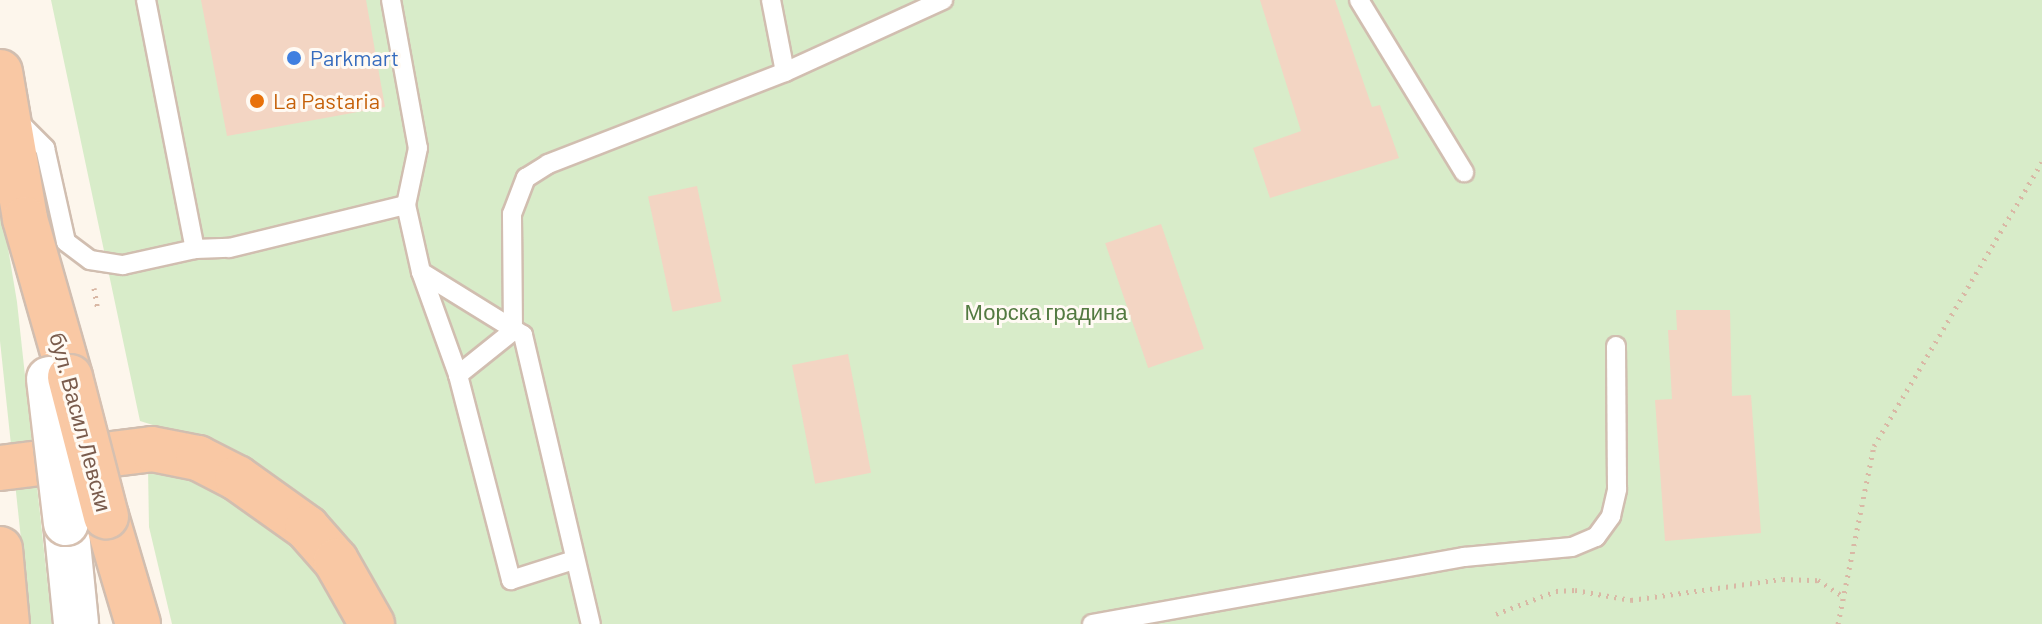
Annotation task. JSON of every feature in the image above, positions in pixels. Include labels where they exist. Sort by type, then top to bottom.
[{"type":"highway","name":"бул. Васил Левски","points":[[3,91],[25,219],[86,520],[138,624]]},
{"type":"highway","points":[[0,468],[152,449],[198,458],[237,478],[307,528],[336,561],[372,624]]},
{"type":"highway","points":[[0,549],[7,624]]},
{"type":"main road","points":[[76,624],[86,520]]},
{"type":"lane","points":[[146,0],[195,249]]},
{"type":"lane","points":[[391,0],[418,148],[406,205],[421,272],[458,375],[511,580],[574,560]]},
{"type":"lane","points":[[771,0],[785,72]]},
{"type":"lane","points":[[513,331],[512,214],[526,178],[548,164],[785,72],[943,0]]},
{"type":"lane","points":[[1359,0],[1464,172]]},
{"type":"lane","points":[[3,91],[45,148],[66,242],[90,260],[123,265],[195,249],[229,248],[406,205]]},
{"type":"lane","points":[[421,272],[523,335],[591,624]]},
{"type":"lane","points":[[458,375],[513,331]]},
{"type":"lane","points":[[1092,624],[1464,557],[1572,547],[1596,537],[1611,516],[1617,489],[1616,346]]},
{"type":"path","points":[[1838,624],[1874,446],[2042,162]]},
{"type":"path","points":[[90,260],[100,326]]},
{"type":"path","points":[[1496,614],[1566,590],[1631,600],[1783,579],[1818,580],[1843,596]]},
{"type":"green space","name":"Морска градина","points":[[51,0],[2042,0],[2042,624],[394,624],[354,550],[201,440],[140,421]]},
{"type":"green space","points":[[0,200],[17,302],[52,624],[30,624],[0,341]]},
{"type":"green space","points":[[148,467],[221,490],[289,535],[321,574],[347,624],[172,624],[149,527]]},
{"type":"building","name":"Parkmart","points":[[201,0],[366,0],[385,107],[227,136]]},
{"type":"building","points":[[1260,0],[1335,0],[1372,107],[1380,105],[1399,158],[1270,198],[1253,148],[1301,131]]},
{"type":"building","points":[[697,186],[722,301],[673,312],[648,196]]},
{"type":"building","points":[[1161,224],[1204,349],[1148,368],[1105,243]]},
{"type":"building","points":[[1676,310],[1730,310],[1732,396],[1751,395],[1761,533],[1665,541],[1655,400],[1672,399],[1668,330],[1677,330]]},
{"type":"building","points":[[848,354],[871,473],[815,484],[792,365]]},
{"type":"place","name":"Parkmart","points":[[294,58]]},
{"type":"place","name":"La Pastaria","points":[[257,101]]}]
